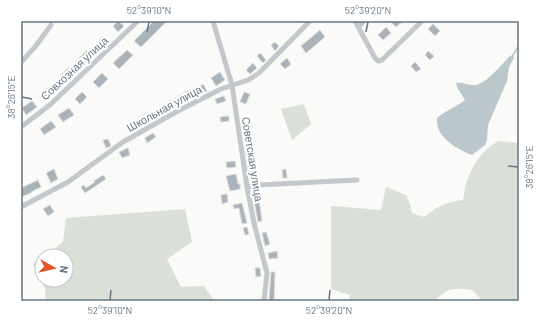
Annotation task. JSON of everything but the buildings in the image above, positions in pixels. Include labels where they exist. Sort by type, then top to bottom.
[{"type":"street","name":"Совхозная улица","points":[[21,127],[51,104],[138,21]]},
{"type":"street","name":"Советская улица","points":[[213,21],[232,85],[246,187],[267,273],[264,301]]},
{"type":"street","name":"Школьная улица","points":[[21,207],[68,182],[123,142],[176,112],[221,89],[248,80],[259,73],[310,21]]},
{"type":"street","points":[[355,21],[378,61],[382,60],[422,21]]},
{"type":"street","points":[[358,27],[364,21]]},
{"type":"street","points":[[21,62],[35,47],[51,25]]},
{"type":"street","points":[[246,187],[273,184],[357,180]]},
{"type":"shaded area","points":[[513,55],[514,58],[509,67],[507,81],[488,125],[487,140],[485,145],[472,155],[454,146],[443,136],[437,125],[437,118],[465,100],[456,83],[473,85],[480,84],[499,68],[510,56]]},
{"type":"shaded area","points":[[304,104],[311,124],[292,140],[281,109]]},
{"type":"shaded area","points":[[498,141],[519,143],[519,301],[483,301],[472,290],[456,289],[444,293],[435,301],[349,301],[350,295],[331,289],[331,206],[381,210],[386,187],[406,195],[412,213],[424,217],[442,205],[463,200],[467,182],[473,166],[483,153]]},
{"type":"shaded area","points":[[185,209],[192,242],[167,259],[181,287],[204,286],[214,301],[46,301],[45,288],[74,288],[74,248],[55,248],[63,242],[66,218]]},
{"type":"waterway","points":[[513,55],[519,45]]}]
